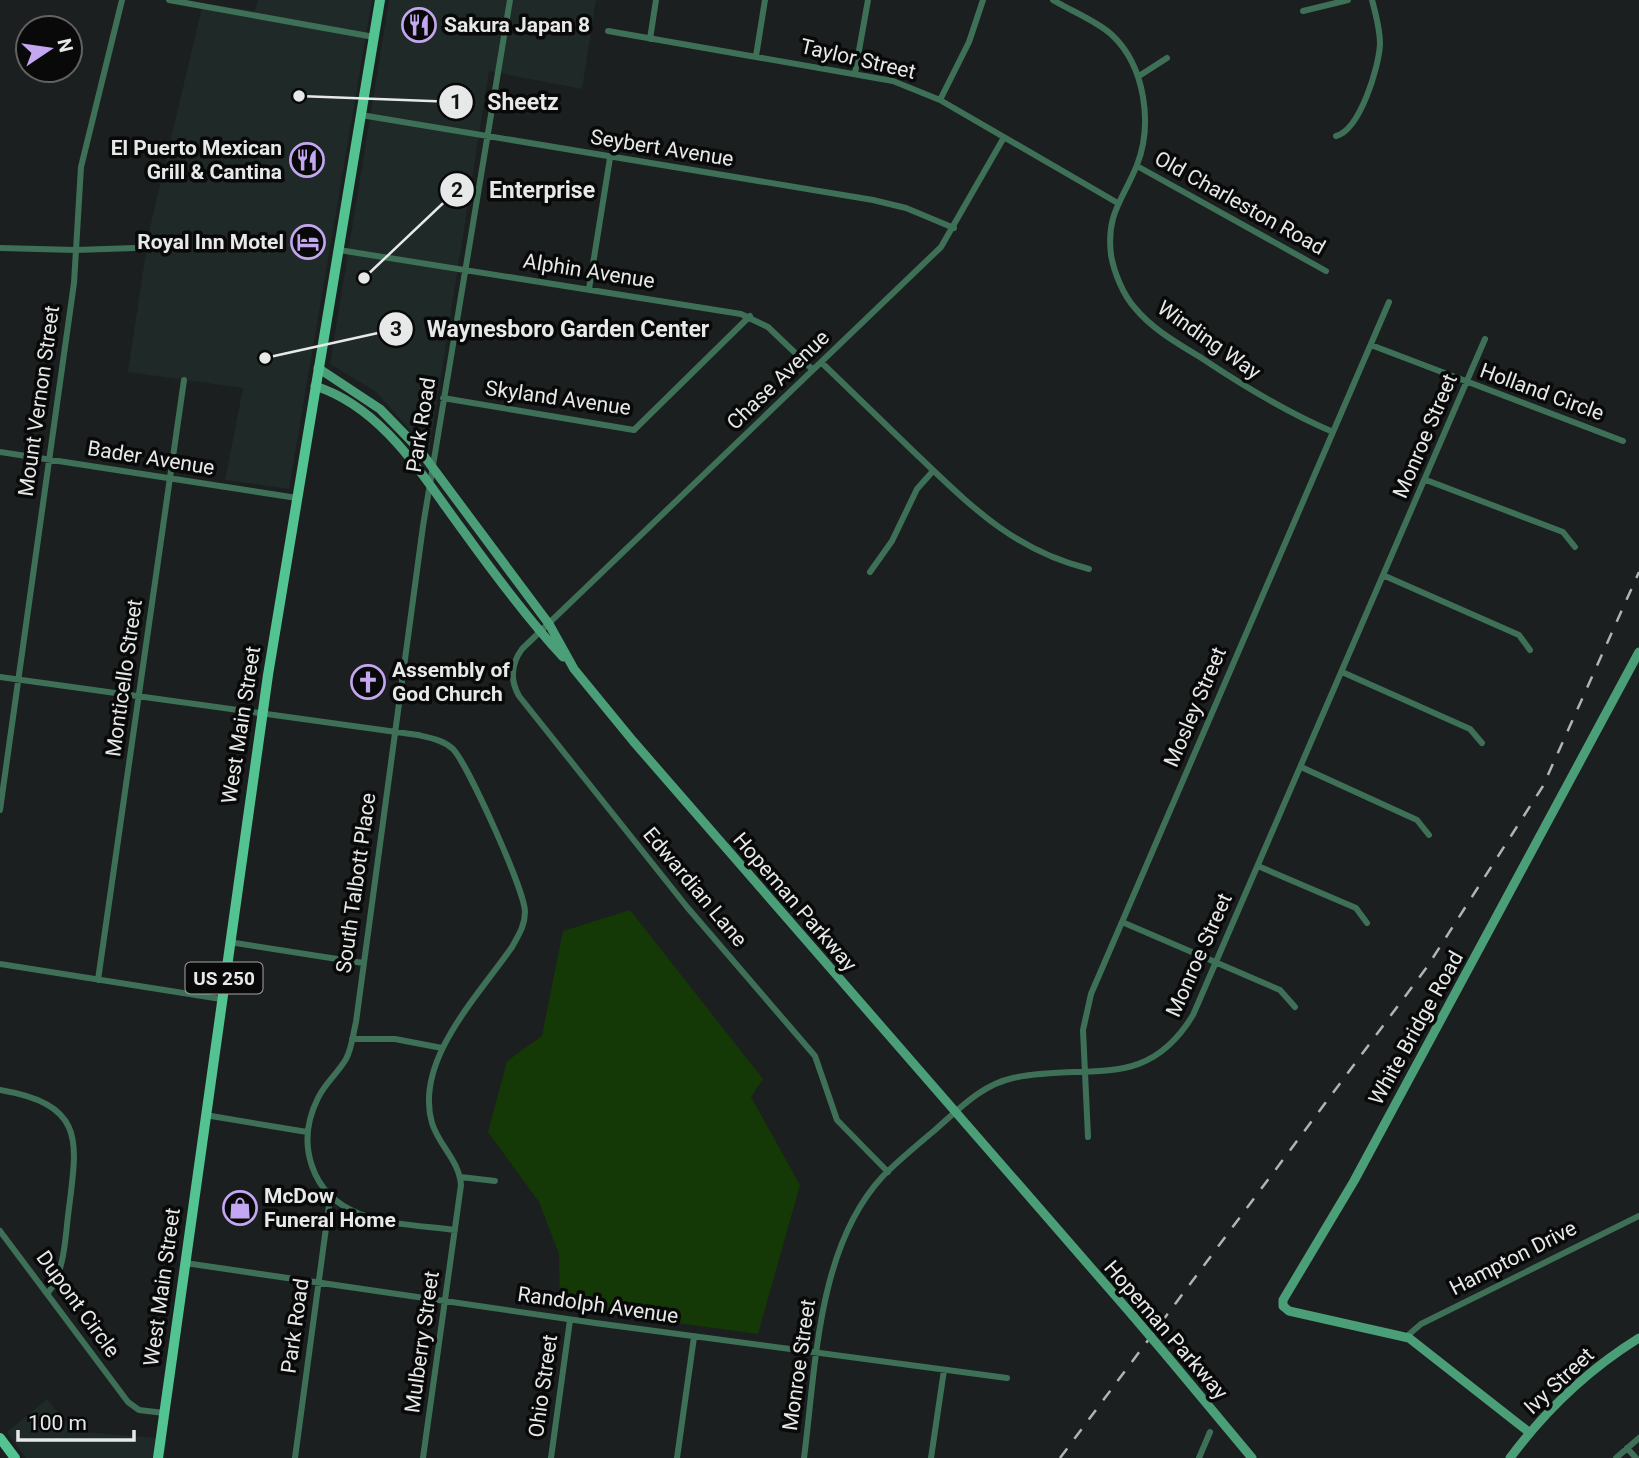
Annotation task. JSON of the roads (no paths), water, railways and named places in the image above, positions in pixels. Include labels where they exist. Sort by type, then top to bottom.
[{"type":"main road","name":"West Main Street","points":[[158,1458],[262,714],[380,0]]},
{"type":"main road","name":"Hopeman Parkway","points":[[318,368],[380,409],[432,467],[549,624],[574,669],[775,907],[1133,1316],[1252,1458]]},
{"type":"main road","points":[[315,386],[336,392],[373,421],[409,457],[540,632],[574,669]]},
{"type":"main road","name":"White Bridge Road","points":[[1406,1337],[1289,1311],[1283,1306],[1283,1300],[1354,1181],[1639,652]]},
{"type":"main road","points":[[1406,1337],[1433,1355],[1530,1433]]},
{"type":"main road","name":"Ivy Street","points":[[1510,1458],[1530,1433],[1582,1380],[1639,1338]]},
{"type":"main road","points":[[0,1438],[15,1458]]},
{"type":"street","name":"Mount Vernon Street","points":[[0,810],[76,250],[81,167],[121,0]]},
{"type":"street","points":[[169,0],[374,37]]},
{"type":"street","name":"Park Road","points":[[395,732],[429,484],[510,0]]},
{"type":"street","points":[[650,38],[656,0]]},
{"type":"street","points":[[757,56],[765,0]]},
{"type":"street","points":[[855,73],[868,0]]},
{"type":"street","points":[[940,100],[969,42],[983,0]]},
{"type":"street","name":"Winding Way","points":[[1053,0],[1112,35],[1139,76],[1144,141],[1137,166],[1116,202],[1111,229],[1111,255],[1117,278],[1134,307],[1168,338],[1273,405],[1333,432]]},
{"type":"street","points":[[1303,11],[1348,0]]},
{"type":"street","points":[[1336,136],[1353,125],[1376,70],[1379,33],[1372,0]]},
{"type":"street","name":"Taylor Street","points":[[608,31],[893,81],[940,100],[1003,139],[1116,202]]},
{"type":"street","points":[[1139,76],[1167,58]]},
{"type":"street","name":"Seybert Avenue","points":[[361,116],[873,200],[906,208],[954,228]]},
{"type":"street","name":"Chase Avenue","points":[[549,624],[928,260],[954,228],[1003,139]]},
{"type":"street","points":[[589,289],[610,158]]},
{"type":"street","name":"Old Charleston Road","points":[[1137,166],[1326,271]]},
{"type":"street","points":[[0,247],[76,250],[164,247]]},
{"type":"street","name":"Alphin Avenue","points":[[339,250],[750,317],[768,327],[813,370]]},
{"type":"street","name":"Mosley Street","points":[[1088,1137],[1083,1030],[1087,1005],[1389,302]]},
{"type":"street","name":"Skyland Avenue","points":[[443,398],[634,430],[750,317]]},
{"type":"street","name":"Monroe Street","points":[[804,1458],[826,1297],[835,1258],[865,1200],[888,1172],[984,1090],[1003,1081],[1140,1065],[1170,1048],[1193,1016],[1485,340]]},
{"type":"street","name":"Holland Circle","points":[[1371,345],[1623,441]]},
{"type":"street","points":[[821,362],[974,510],[1005,532],[1055,558],[1089,569]]},
{"type":"street","name":"Monticello Street","points":[[98,980],[184,380]]},
{"type":"street","name":"Bader Avenue","points":[[0,452],[296,498]]},
{"type":"street","points":[[870,572],[892,541],[918,489],[933,471]]},
{"type":"street","points":[[1426,480],[1563,532],[1575,547]]},
{"type":"street","points":[[1385,576],[1519,635],[1530,650]]},
{"type":"street","name":"Edwardian Lane","points":[[549,624],[522,649],[515,660],[512,680],[519,696],[687,907],[815,1056],[837,1120],[888,1172]]},
{"type":"street","points":[[1342,672],[1470,729],[1482,743]]},
{"type":"street","points":[[0,677],[395,732],[440,740],[456,752],[519,888],[525,911],[522,930],[512,947],[442,1048],[430,1073],[428,1107],[435,1130],[461,1177],[495,1181]]},
{"type":"street","name":"South Talbott Place","points":[[307,1132],[317,1098],[347,1057],[352,1039],[395,732]]},
{"type":"street","points":[[1301,767],[1417,820],[1429,835]]},
{"type":"street","points":[[1258,866],[1356,908],[1367,923]]},
{"type":"street","points":[[1122,922],[1280,990],[1295,1007]]},
{"type":"street","points":[[229,942],[363,963]]},
{"type":"street","points":[[0,964],[221,999]]},
{"type":"street","points":[[352,1039],[395,1039],[442,1048]]},
{"type":"street","points":[[0,1090],[45,1101],[62,1117],[74,1141],[75,1163],[64,1242],[58,1277],[48,1293]]},
{"type":"street","points":[[205,1115],[307,1132],[313,1171],[330,1198],[365,1217],[455,1230]]},
{"type":"street","name":"Mulberry Street","points":[[423,1458],[461,1177]]},
{"type":"street","name":"Park Road","points":[[295,1458],[330,1198]]},
{"type":"street","name":"Hampton Drive","points":[[1406,1337],[1421,1324],[1639,1216]]},
{"type":"street","name":"Dupont Circle","points":[[0,1231],[128,1402],[139,1410],[164,1413]]},
{"type":"street","name":"Randolph Avenue","points":[[185,1263],[570,1320],[1007,1378]]},
{"type":"street","name":"Ohio Street","points":[[551,1458],[570,1320]]},
{"type":"street","points":[[677,1458],[694,1337]]},
{"type":"street","points":[[932,1458],[944,1370]]},
{"type":"street","points":[[1199,1458],[1210,1432]]},
{"type":"street","points":[[1616,1458],[1639,1438]]},
{"type":"street","points":[[1627,1448],[1636,1458]]},
{"type":"railway","points":[[1060,1458],[1427,967],[1543,786],[1639,572]]},
{"type":"place","name":"Sakura Japan 8","points":[[419,25]]},
{"type":"place","name":"Sheetz","points":[[299,96]]},
{"type":"place","name":"El Puerto Mexican Grill & Cantina","points":[[307,160]]},
{"type":"place","name":"Royal Inn Motel","points":[[308,242]]},
{"type":"place","name":"Enterprise","points":[[364,278]]},
{"type":"place","name":"Waynesboro Garden Center","points":[[265,358]]},
{"type":"place","name":"Assembly of God Church","points":[[368,682]]},
{"type":"place","name":"McDow Funeral Home","points":[[240,1208]]}]
